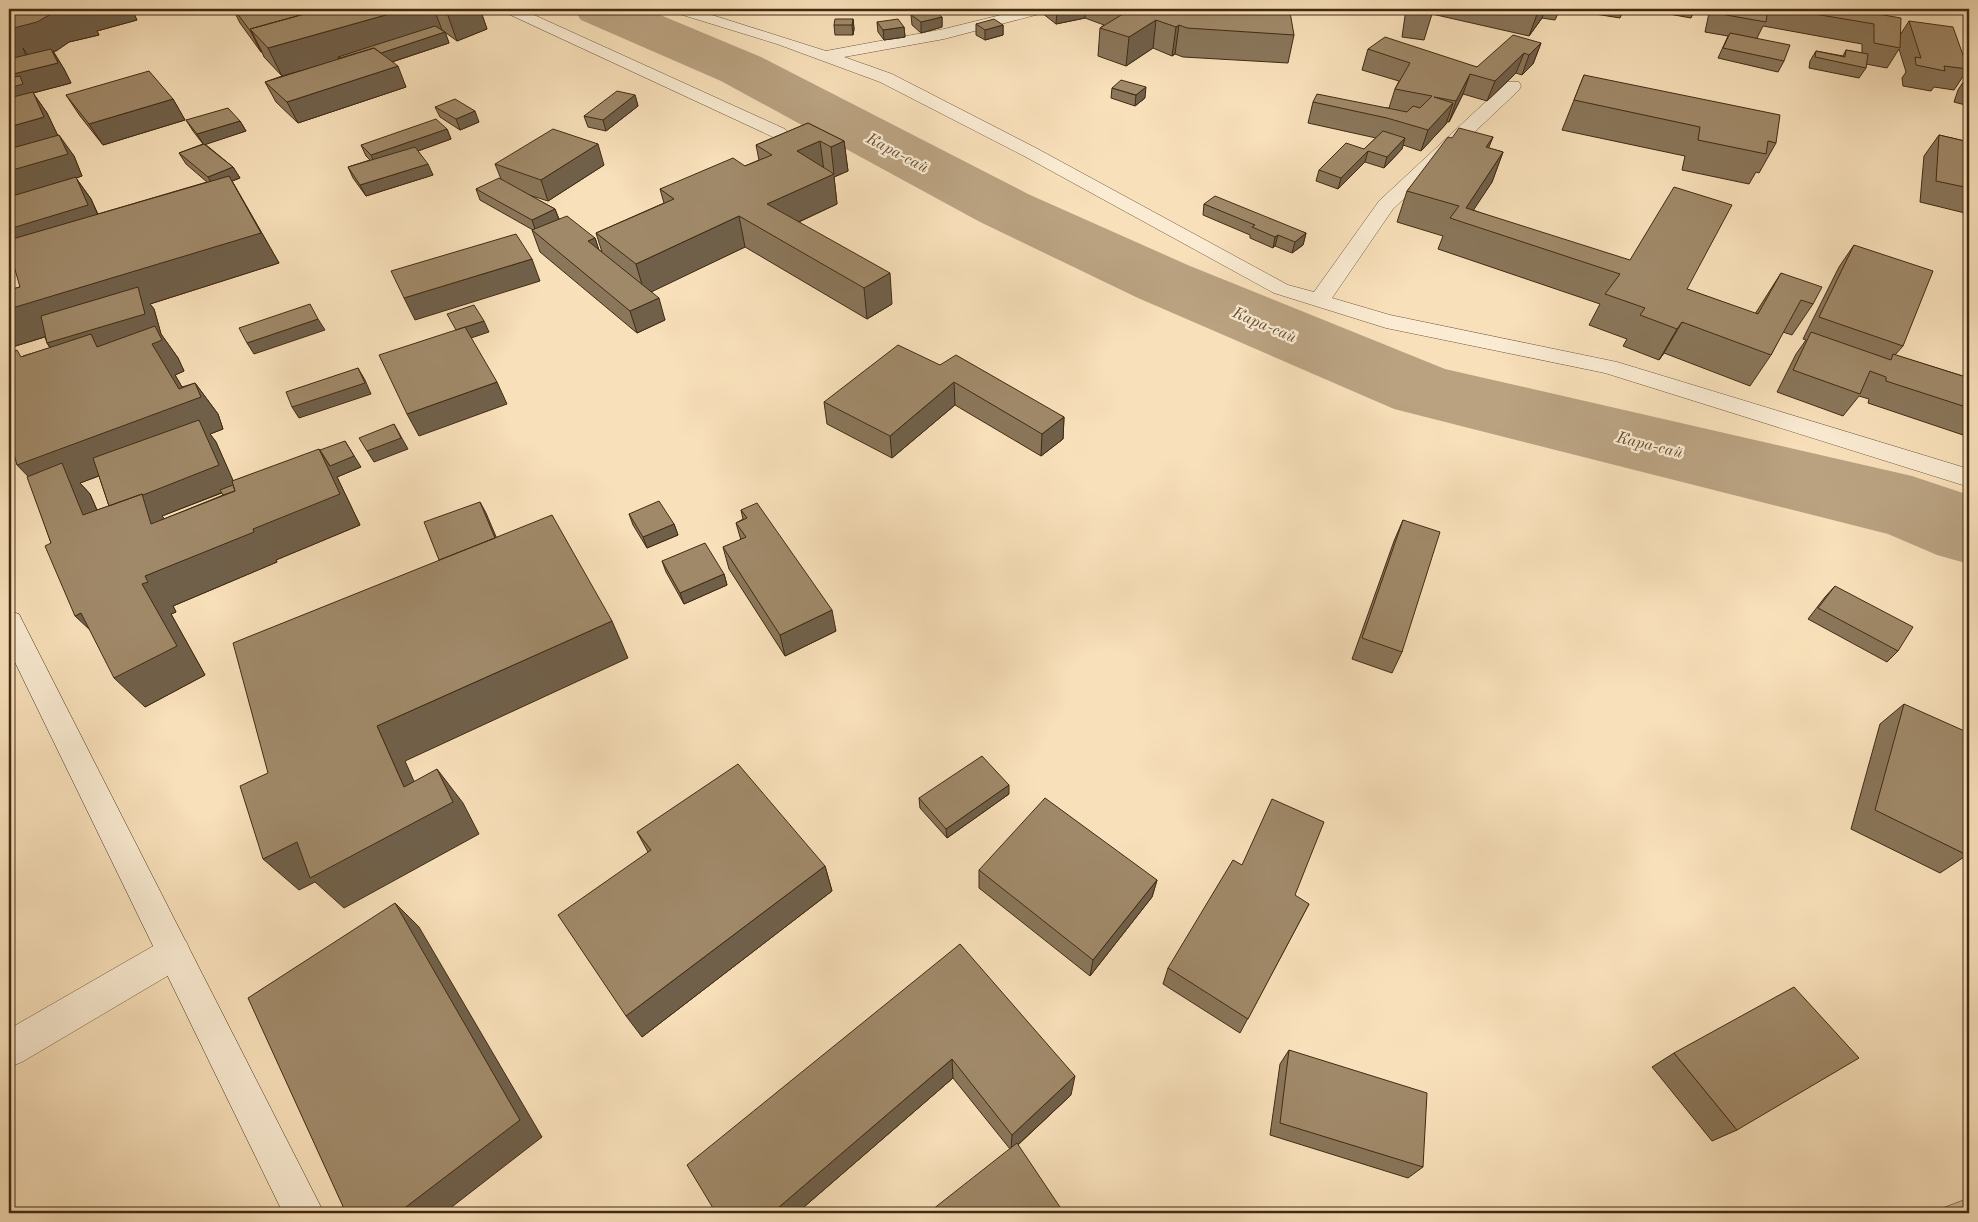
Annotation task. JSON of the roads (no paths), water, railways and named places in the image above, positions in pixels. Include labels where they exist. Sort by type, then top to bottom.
[{"type":"street","points":[[509,9],[779,133]]},
{"type":"street","points":[[678,9],[825,56],[886,78],[1030,152],[1281,289],[1386,321],[1609,367],[1969,478]]},
{"type":"street","points":[[825,56],[944,34],[1042,9]]},
{"type":"street","points":[[1319,301],[1386,205],[1513,86]]},
{"type":"street","points":[[9,622],[304,1213]]},
{"type":"street","points":[[9,1048],[174,954]]},
{"type":"waterway","name":"Кара-сай","points":[[600,9],[741,69],[1004,208],[1164,282],[1423,390],[1912,508],[1969,531]]}]
